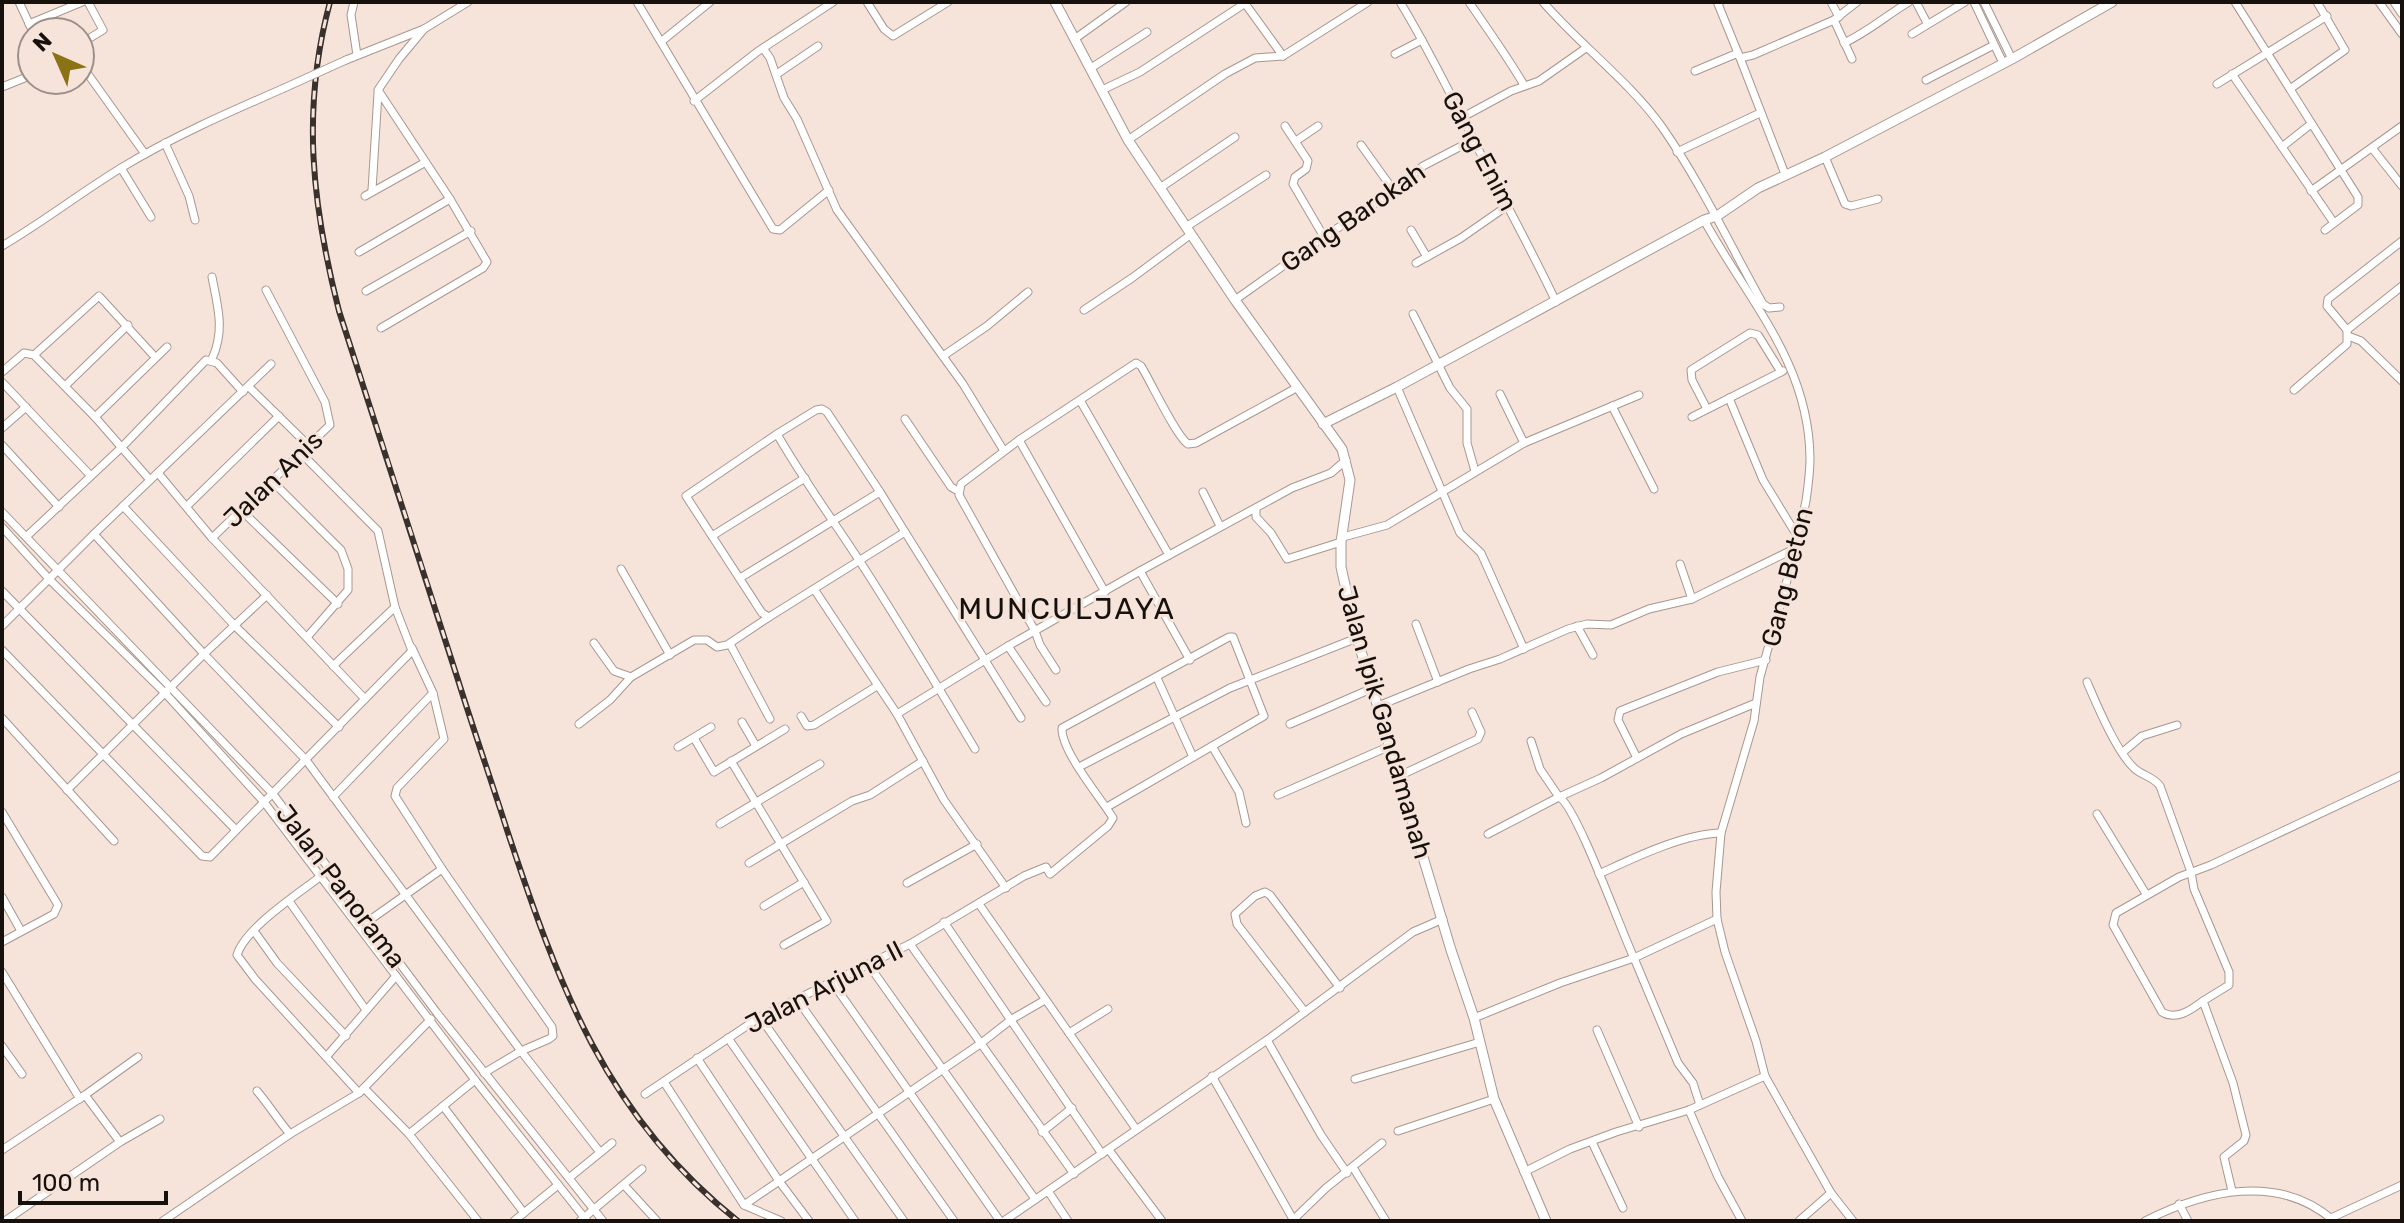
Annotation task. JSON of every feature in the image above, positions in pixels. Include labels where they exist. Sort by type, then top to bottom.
[{"type":"street","points":[[55,16],[82,2]]},
{"type":"street","points":[[88,2],[104,27],[96,35]]},
{"type":"street","points":[[354,2],[351,15],[357,55]]},
{"type":"street","points":[[2,246],[165,143],[357,55],[424,29],[468,2]]},
{"type":"street","points":[[637,2],[773,229],[780,230],[829,190]]},
{"type":"street","points":[[662,41],[710,2]]},
{"type":"street","points":[[694,101],[763,48],[833,2]]},
{"type":"street","points":[[867,2],[884,29],[893,36],[948,2]]},
{"type":"street","name":"Jalan Ipik Gandamanah","points":[[1055,2],[1128,140],[1235,300],[1338,443],[1346,460],[1350,480],[1342,539],[1343,578],[1357,638],[1474,1018],[1494,1099],[1546,1221]]},
{"type":"street","points":[[1076,38],[1126,2]]},
{"type":"street","points":[[1128,140],[1202,88],[1248,62],[1264,56],[1283,56],[1368,2]]},
{"type":"street","name":"Gang Enim","points":[[1400,2],[1524,233],[1556,302]]},
{"type":"street","points":[[1469,2],[1504,50],[1524,85]]},
{"type":"street","points":[[1543,2],[1584,50],[1636,96],[1661,126],[1717,216],[1763,304],[1769,308],[1780,307]]},
{"type":"street","points":[[1831,2],[1852,59]]},
{"type":"street","points":[[1695,71],[1739,55],[1753,55],[1836,19],[1857,2]]},
{"type":"street","points":[[1844,43],[1864,34],[1878,21],[1909,2]]},
{"type":"street","points":[[1916,2],[1927,23]]},
{"type":"street","points":[[1912,34],[1965,2]]},
{"type":"street","points":[[1974,2],[1994,45],[2011,59]]},
{"type":"street","points":[[1984,2],[2011,59]]},
{"type":"street","points":[[1323,424],[1556,302],[1704,220],[1717,216],[1743,196],[1825,157],[2112,2]]},
{"type":"street","points":[[2235,2],[2359,201],[2325,230]]},
{"type":"street","points":[[2290,89],[2345,50],[2317,2]]},
{"type":"street","points":[[2379,2],[2402,34]]},
{"type":"street","points":[[2394,2],[2402,14]]},
{"type":"street","points":[[1102,90],[1140,72],[1244,3],[1283,56]]},
{"type":"street","points":[[1719,3],[1785,174]]},
{"type":"street","points":[[2217,84],[2327,16]]},
{"type":"street","points":[[372,190],[378,90],[424,29]]},
{"type":"street","points":[[1091,68],[1147,32]]},
{"type":"street","points":[[1395,54],[1422,40]]},
{"type":"street","points":[[1926,80],[1994,45]]},
{"type":"street","points":[[777,74],[818,46]]},
{"type":"street","points":[[763,48],[837,210],[963,384],[1004,451]]},
{"type":"street","points":[[1463,117],[1524,85],[1539,81],[1584,50]]},
{"type":"street","points":[[2232,74],[2334,223]]},
{"type":"street","points":[[96,85],[145,154]]},
{"type":"street","points":[[378,90],[487,259],[486,265],[381,328]]},
{"type":"street","points":[[1677,152],[1760,113]]},
{"type":"street","points":[[2282,147],[2311,124]]},
{"type":"street","points":[[1285,126],[1308,166],[1295,177],[1293,184],[1324,237]]},
{"type":"street","points":[[1296,141],[1318,126]]},
{"type":"street","points":[[2311,191],[2402,126]]},
{"type":"street","points":[[1160,188],[1235,137]]},
{"type":"street","name":"Gang Barokah","points":[[1235,300],[1394,191],[1423,166],[1473,140]]},
{"type":"street","points":[[165,143],[189,196],[195,220]]},
{"type":"street","points":[[1361,145],[1394,191]]},
{"type":"street","points":[[2372,148],[2399,175],[2402,186]]},
{"type":"street","points":[[1825,157],[1845,204],[1851,206],[1878,199]]},
{"type":"street","points":[[365,196],[424,163]]},
{"type":"street","points":[[121,168],[151,217]]},
{"type":"street","points":[[1084,310],[1142,271],[1188,231],[1266,175]]},
{"type":"street","points":[[359,252],[450,199]]},
{"type":"street","points":[[1416,263],[1507,206]]},
{"type":"street","name":"Gang Beton","points":[[1704,220],[1740,281],[1765,315],[1790,367],[1803,403],[1810,456],[1796,548],[1766,660],[1754,721],[1721,833],[1717,919],[1765,1076],[1831,1193],[1853,1221]]},
{"type":"street","points":[[1411,230],[1427,257]]},
{"type":"street","points":[[366,291],[471,231]]},
{"type":"street","points":[[2402,241],[2328,299],[2327,306],[2348,333],[2361,341],[2402,381]]},
{"type":"street","points":[[212,277],[219,312],[219,342],[212,359]]},
{"type":"street","points":[[2294,390],[2336,356],[2347,344],[2348,333],[2402,286]]},
{"type":"street","name":"Jalan Anis","points":[[212,538],[330,425],[328,409],[266,290]]},
{"type":"street","points":[[943,356],[987,326],[1028,292]]},
{"type":"street","points":[[34,355],[99,296],[155,357]]},
{"type":"street","points":[[1413,314],[1454,395],[1467,409],[1467,443],[1475,471]]},
{"type":"street","points":[[65,386],[128,325]]},
{"type":"street","points":[[1707,409],[1692,380],[1691,370],[1748,335],[1758,335],[1781,372]]},
{"type":"street","points":[[95,417],[167,347]]},
{"type":"street","points":[[2,372],[24,353],[34,355],[95,417],[150,480]]},
{"type":"street","points":[[212,359],[308,445]]},
{"type":"street","points":[[27,536],[122,447],[206,360],[212,359]]},
{"type":"street","points":[[958,491],[961,484],[1019,440],[1138,363],[1162,400],[1181,439],[1192,444],[1298,387]]},
{"type":"street","points":[[2,626],[271,364]]},
{"type":"street","points":[[1692,417],[1790,367]]},
{"type":"street","points":[[2,382],[90,475]]},
{"type":"street","points":[[1397,387],[1460,533],[1481,553],[1524,649]]},
{"type":"street","points":[[1500,394],[1524,443]]},
{"type":"street","points":[[1256,508],[1256,517],[1271,533],[1287,559],[1387,525],[1524,443],[1639,395]]},
{"type":"street","points":[[1729,398],[1759,470],[1796,534]]},
{"type":"street","points":[[1081,402],[1169,555]]},
{"type":"street","points":[[1612,406],[1654,489]]},
{"type":"street","points":[[2,428],[26,407]]},
{"type":"street","points":[[769,617],[762,613],[686,496],[777,434],[816,410],[824,410],[880,492],[1021,718]]},
{"type":"street","points":[[187,506],[279,416]]},
{"type":"street","points":[[905,419],[951,487],[958,491],[1056,670]]},
{"type":"street","points":[[777,434],[975,749]]},
{"type":"street","points":[[1019,440],[1105,592]]},
{"type":"street","points":[[2,445],[59,507]]},
{"type":"street","points":[[301,453],[375,526],[382,541],[395,607],[433,693],[444,739],[395,792],[442,869],[552,1027],[553,1036],[549,1039],[484,1073]]},
{"type":"street","points":[[897,714],[1140,571],[1220,526],[1331,473],[1346,460]]},
{"type":"street","points":[[158,473],[212,538],[365,699]]},
{"type":"street","points":[[712,536],[805,478]]},
{"type":"street","points":[[272,481],[342,553],[348,569],[349,589],[308,636]]},
{"type":"street","points":[[740,578],[880,492]]},
{"type":"street","points":[[1203,492],[1220,526]]},
{"type":"street","points":[[123,506],[234,625],[339,727]]},
{"type":"street","points":[[242,511],[338,604]]},
{"type":"street","name":"Jalan Panorama","points":[[2,512],[59,569],[168,690],[273,794],[434,1016],[603,1221]]},
{"type":"street","points":[[2,527],[50,580],[168,690],[264,802],[396,976],[434,1016],[475,1080],[584,1220],[642,1169]]},
{"type":"street","points":[[579,724],[610,700],[631,677],[700,639],[717,647],[730,644],[905,532]]},
{"type":"street","points":[[94,534],[306,760],[521,1051],[599,1151]]},
{"type":"street","points":[[1378,706],[1577,626],[1611,625],[1649,609],[1692,599],[1796,548]]},
{"type":"street","points":[[1680,564],[1692,599]]},
{"type":"street","points":[[621,569],[670,655]]},
{"type":"street","points":[[1140,571],[1190,660]]},
{"type":"street","points":[[814,589],[897,714],[944,800],[1006,888]]},
{"type":"street","points":[[2,591],[236,830]]},
{"type":"street","points":[[67,790],[267,595]]},
{"type":"street","points":[[333,666],[395,607]]},
{"type":"street","points":[[1416,624],[1438,682]]},
{"type":"street","points":[[1577,626],[1593,655]]},
{"type":"street","points":[[1233,637],[1264,716],[1107,807],[1079,767],[1062,736],[1062,728],[1190,660],[1233,637]]},
{"type":"street","points":[[1079,767],[1173,716],[1249,680],[1357,638]]},
{"type":"street","points":[[594,643],[614,671],[631,677]]},
{"type":"street","points":[[730,644],[770,719]]},
{"type":"street","points":[[1008,646],[1046,702]]},
{"type":"street","points":[[2,650],[206,858],[339,727],[411,653],[412,648]]},
{"type":"street","points":[[1637,758],[1618,720],[1620,711],[1718,672],[1766,660]]},
{"type":"street","points":[[1157,678],[1193,757]]},
{"type":"street","points":[[2087,682],[2123,752],[2137,771],[2156,780],[2160,786],[2191,872],[2194,889],[2230,981],[2225,988],[2178,1016],[2165,1014],[2113,925],[2116,913],[2191,872],[2402,775]]},
{"type":"street","points":[[801,716],[807,726],[814,725],[877,686]]},
{"type":"street","points":[[1290,724],[1373,688]]},
{"type":"street","points":[[333,797],[433,693]]},
{"type":"street","points":[[1488,834],[1681,734],[1756,703]]},
{"type":"street","points":[[1399,776],[1478,739],[1481,732],[1472,712]]},
{"type":"street","points":[[2,718],[114,841]]},
{"type":"street","points":[[742,722],[756,746]]},
{"type":"street","points":[[2123,752],[2142,736],[2177,725]]},
{"type":"street","points":[[678,747],[711,727]]},
{"type":"street","points":[[694,738],[714,772],[785,729]]},
{"type":"street","points":[[1531,741],[1540,769],[1559,797],[1568,804],[1678,1063],[1693,1083],[1700,1105]]},
{"type":"street","points":[[1212,746],[1239,792],[1246,823]]},
{"type":"street","points":[[1278,795],[1390,746]]},
{"type":"street","points":[[731,761],[827,921],[784,945]]},
{"type":"street","points":[[749,863],[852,801],[870,795],[923,761]]},
{"type":"street","points":[[720,824],[820,764]]},
{"type":"street","name":"Jalan Arjuna II","points":[[645,1094],[760,1017],[910,944],[1024,876],[1046,867],[1050,874],[1113,821],[1107,807]]},
{"type":"street","points":[[2,812],[58,905],[54,914],[2,942]]},
{"type":"street","points":[[2097,814],[2146,894]]},
{"type":"street","points":[[1599,874],[1679,842],[1721,833]]},
{"type":"street","points":[[907,883],[977,844]]},
{"type":"street","points":[[367,922],[442,869]]},
{"type":"street","points":[[321,876],[254,931],[238,950],[240,960],[327,1056],[409,1134],[478,1221]]},
{"type":"street","points":[[764,906],[804,882]]},
{"type":"street","points":[[1305,1012],[1237,924],[1235,914],[1255,896],[1265,892],[1270,895],[1340,988]]},
{"type":"street","points":[[2,897],[21,931]]},
{"type":"street","points":[[289,901],[366,1010]]},
{"type":"street","points":[[979,904],[1136,1129]]},
{"type":"street","points":[[832,982],[1002,1221],[1267,1040],[1413,932],[1443,919]]},
{"type":"street","points":[[1474,1018],[1560,983],[1634,958],[1717,919]]},
{"type":"street","points":[[944,922],[1072,1108],[1162,1221]]},
{"type":"street","points":[[254,931],[277,963],[346,1036]]},
{"type":"street","points":[[910,944],[1074,1174]]},
{"type":"street","points":[[868,964],[1035,1199]]},
{"type":"street","points":[[2,972],[82,1097],[120,1142]]},
{"type":"street","points":[[327,1056],[396,976]]},
{"type":"street","points":[[797,999],[954,1221]]},
{"type":"street","points":[[744,1205],[943,1070],[1012,1019],[1045,1000]]},
{"type":"street","points":[[2203,1001],[2233,1083],[2246,1135],[2241,1144],[2226,1152],[2224,1157],[2232,1191]]},
{"type":"street","points":[[1069,1033],[1108,1009]]},
{"type":"street","points":[[163,1221],[290,1134],[362,1091],[434,1016]]},
{"type":"street","points":[[760,1017],[904,1221]]},
{"type":"street","points":[[1597,1030],[1639,1127]]},
{"type":"street","points":[[728,1038],[855,1221]]},
{"type":"street","points":[[1267,1040],[1321,1135],[1386,1221]]},
{"type":"street","points":[[1355,1079],[1480,1042]]},
{"type":"street","points":[[2,1046],[5,1056],[22,1074]]},
{"type":"street","points":[[2,1150],[138,1057]]},
{"type":"street","points":[[697,1058],[809,1221]]},
{"type":"street","points":[[1212,1076],[1294,1220],[1382,1143]]},
{"type":"street","points":[[1524,1172],[1592,1142],[1689,1110],[1765,1076]]},
{"type":"street","points":[[409,1134],[475,1080]]},
{"type":"street","points":[[664,1082],[744,1205],[781,1221]]},
{"type":"street","points":[[257,1091],[290,1134]]},
{"type":"street","points":[[1398,1131],[1494,1099]]},
{"type":"street","points":[[443,1106],[524,1213]]},
{"type":"street","points":[[1042,1132],[1072,1108]]},
{"type":"street","points":[[1689,1110],[1718,1177],[1742,1221]]},
{"type":"street","points":[[5,1221],[120,1142],[160,1119]]},
{"type":"street","points":[[1592,1142],[1623,1208]]},
{"type":"street","points":[[569,1178],[612,1143]]},
{"type":"street","points":[[514,1221],[558,1185]]},
{"type":"street","points":[[624,1185],[657,1221]]},
{"type":"street","points":[[2145,1221],[2181,1206],[2232,1191],[2258,1191],[2292,1198],[2333,1219],[2402,1185]]},
{"type":"street","points":[[1048,1191],[1068,1221]]},
{"type":"street","points":[[1799,1221],[1831,1193]]},
{"type":"street","points":[[2181,1206],[2187,1220]]},
{"type":"street","points":[[1015,1213],[1020,1221]]},
{"type":"railway","points":[[330,2],[315,81],[313,119],[317,195],[330,272],[339,311],[526,887],[568,994],[620,1092],[653,1138],[692,1181],[738,1221]]},
{"type":"district","name":"MUNCULJAYA","points":[[1067,609]]}]
